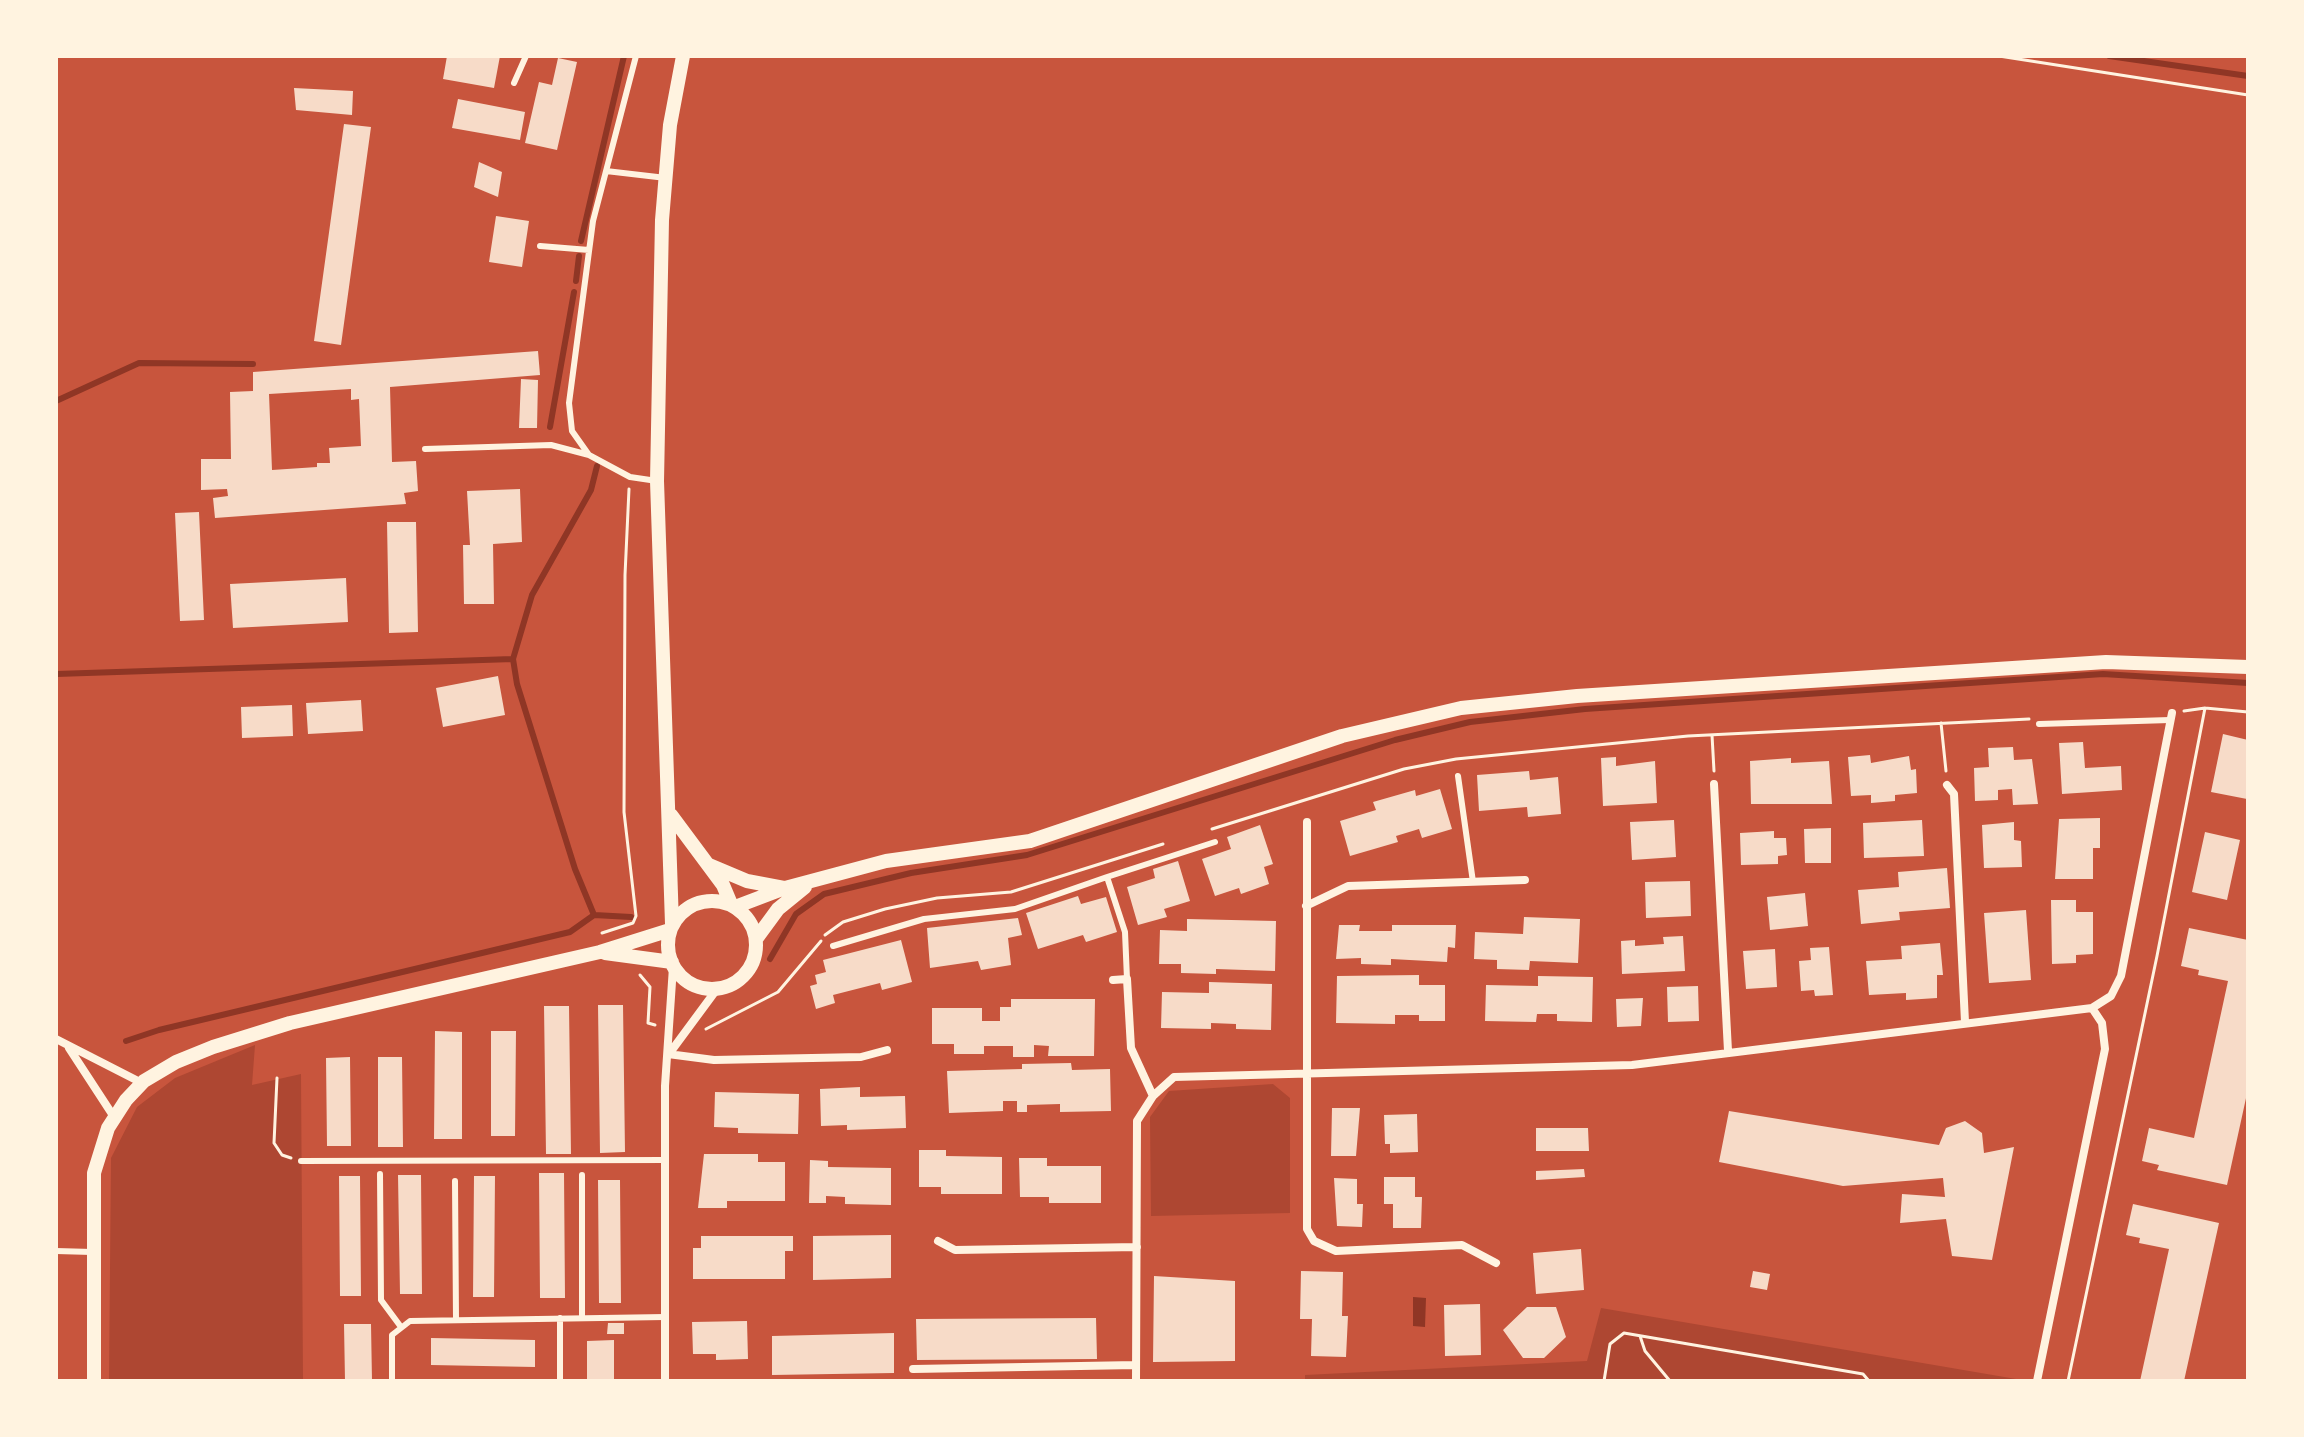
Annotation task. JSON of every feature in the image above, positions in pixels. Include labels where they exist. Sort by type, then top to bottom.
[{"type":"street","points":[[665,1381],[665,1160],[672,965],[668,953],[671,927],[670,814],[657,481],[666,178],[670,125],[683,56]]},
{"type":"street","points":[[94,1381],[94,1173],[101,1144],[114,1117],[142,1083],[176,1062],[290,1023],[600,952],[671,927],[680,913],[704,901],[733,906],[785,888],[886,861],[1030,841],[1342,736],[1461,708],[1577,696],[2106,662],[2248,667]]},
{"type":"street","points":[[1136,1381],[1137,1121],[1153,1096],[1174,1077],[1632,1065],[2092,1008],[2111,996],[2121,976],[2171,716]]},
{"type":"street","points":[[1714,784],[1728,1051]]},
{"type":"street","points":[[1947,785],[1954,794],[1965,1022]]},
{"type":"street","points":[[600,952],[672,965],[692,985],[717,989],[731,985],[751,966],[756,939],[752,924],[733,906],[709,865],[687,841],[670,814]]},
{"type":"street","points":[[1307,822],[1307,1229],[1314,1241],[1336,1251],[1462,1245],[1496,1263]]},
{"type":"street","points":[[709,865],[747,881],[785,888]]},
{"type":"street","points":[[1306,906],[1348,886],[1525,880]]},
{"type":"street","points":[[756,939],[778,909],[813,881]]},
{"type":"street","points":[[1113,980],[1127,979],[1131,1048],[1153,1096]]},
{"type":"street","points":[[668,1054],[717,989]]},
{"type":"street","points":[[2037,1381],[2105,1049],[2102,1023],[2092,1008]]},
{"type":"street","points":[[56,1039],[68,1048],[142,1083]]},
{"type":"street","points":[[68,1048],[114,1117]]},
{"type":"street","points":[[668,1054],[714,1060],[861,1057],[887,1050]]},
{"type":"street","points":[[938,1241],[955,1250],[1137,1247]]},
{"type":"street","points":[[913,1369],[1136,1365]]},
{"type":"lane","points":[[514,83],[526,56]]},
{"type":"lane","points":[[589,455],[572,431],[569,403],[589,250],[636,56]]},
{"type":"lane","points":[[606,171],[666,178]]},
{"type":"lane","points":[[540,246],[589,250]]},
{"type":"lane","points":[[425,449],[551,445],[589,455],[630,477],[657,481]]},
{"type":"lane","points":[[2036,722],[2171,716]]},
{"type":"lane","points":[[1458,776],[1473,882]]},
{"type":"lane","points":[[833,946],[924,919],[1015,909],[1215,842]]},
{"type":"lane","points":[[1107,877],[1125,932],[1127,979]]},
{"type":"lane","points":[[301,1161],[665,1160]]},
{"type":"lane","points":[[380,1174],[381,1300],[401,1327]]},
{"type":"lane","points":[[582,1175],[582,1317]]},
{"type":"lane","points":[[455,1181],[456,1320]]},
{"type":"lane","points":[[56,1251],[94,1252]]},
{"type":"lane","points":[[392,1381],[392,1335],[410,1321],[665,1317]]},
{"type":"lane","points":[[560,1318],[560,1381]]},
{"type":"path","points":[[1999,56],[2248,95]]},
{"type":"path","points":[[600,952],[600,935],[633,923],[636,916],[624,812],[625,575],[630,477]]},
{"type":"path","points":[[2068,1381],[2157,956],[2205,708]]},
{"type":"path","points":[[2171,716],[2205,708],[2248,712]]},
{"type":"path","points":[[1211,829],[1404,769],[1456,759],[1712,735],[1941,723],[2036,722]]},
{"type":"path","points":[[1941,723],[1947,785]]},
{"type":"path","points":[[1712,735],[1714,784]]},
{"type":"path","points":[[686,1031],[697,1033],[719,1024],[778,992],[827,932],[843,922],[937,898],[1011,892],[1168,842]]},
{"type":"path","points":[[636,974],[644,977],[650,987],[648,1023],[669,1027]]},
{"type":"path","points":[[277,1078],[274,1143],[282,1155],[301,1161]]},
{"type":"path","points":[[1604,1381],[1610,1344],[1624,1333],[1863,1374],[1869,1381]]},
{"type":"path","points":[[1640,1336],[1645,1351],[1670,1381]]},
{"type":"shaded area","points":[[255,1045],[252,1085],[301,1074],[303,1381],[109,1381],[111,1158],[137,1107],[175,1078]]},
{"type":"shaded area","points":[[1273,1084],[1290,1098],[1290,1213],[1151,1216],[1150,1117],[1169,1091]]},
{"type":"shaded area","points":[[1413,1297],[1426,1298],[1425,1327],[1413,1326]]},
{"type":"shaded area","points":[[1601,1308],[2016,1379],[1305,1381],[1305,1375],[1587,1361]]},
{"type":"building","points":[[447,56],[500,56],[494,88],[443,79]]},
{"type":"building","points":[[558,58],[577,62],[557,150],[525,143],[539,82],[552,85]]},
{"type":"building","points":[[294,88],[353,91],[352,115],[296,110]]},
{"type":"building","points":[[458,99],[525,112],[520,140],[452,128]]},
{"type":"building","points":[[344,124],[371,127],[341,345],[314,341]]},
{"type":"building","points":[[479,162],[502,172],[498,197],[474,187]]},
{"type":"building","points":[[496,216],[529,221],[522,267],[489,262]]},
{"type":"building","points":[[538,351],[540,375],[390,387],[392,462],[416,461],[418,491],[404,493],[406,504],[215,518],[213,498],[228,496],[227,489],[201,490],[201,459],[231,459],[230,392],[253,391],[253,372]],"holes":[[[351,389],[351,400],[359,399],[361,446],[329,448],[330,463],[317,463],[317,467],[272,470],[269,394]]]},
{"type":"building","points":[[521,379],[538,380],[537,428],[519,428]]},
{"type":"building","points":[[520,489],[522,542],[493,544],[494,604],[464,604],[463,545],[470,545],[467,491]]},
{"type":"building","points":[[199,512],[204,620],[180,621],[175,513]]},
{"type":"building","points":[[387,522],[416,522],[418,632],[389,633]]},
{"type":"building","points":[[346,578],[348,622],[233,628],[230,584]]},
{"type":"building","points":[[498,676],[505,715],[443,727],[436,688]]},
{"type":"building","points":[[361,700],[363,731],[308,734],[306,703]]},
{"type":"building","points":[[292,705],[293,736],[242,738],[241,707]]},
{"type":"building","points":[[2223,734],[2248,740],[2247,799],[2211,792]]},
{"type":"building","points":[[2083,742],[2085,768],[2121,766],[2122,790],[2062,794],[2059,743]]},
{"type":"building","points":[[2013,747],[2014,760],[2032,759],[2038,804],[2013,805],[2012,789],[1998,790],[1998,800],[1975,801],[1974,768],[1989,767],[1988,748]]},
{"type":"building","points":[[1870,755],[1871,763],[1909,756],[1911,770],[1916,769],[1917,793],[1895,795],[1895,801],[1871,803],[1871,795],[1851,796],[1848,757]]},
{"type":"building","points":[[1616,757],[1616,766],[1655,761],[1657,803],[1603,806],[1601,758]]},
{"type":"building","points":[[1791,758],[1791,763],[1829,761],[1832,804],[1751,804],[1750,761]]},
{"type":"building","points":[[1529,771],[1530,780],[1558,777],[1561,814],[1528,817],[1527,807],[1479,811],[1477,775]]},
{"type":"building","points":[[1440,789],[1452,829],[1422,838],[1419,829],[1396,836],[1398,842],[1350,856],[1340,821],[1376,810],[1373,802],[1415,790],[1416,796]]},
{"type":"building","points":[[2100,818],[2100,848],[2093,848],[2093,879],[2055,879],[2059,819]]},
{"type":"building","points":[[1674,820],[1676,857],[1632,860],[1630,822]]},
{"type":"building","points":[[1922,820],[1924,856],[1864,858],[1863,823]]},
{"type":"building","points":[[2014,822],[2014,840],[2021,841],[2022,867],[1984,868],[1982,825]]},
{"type":"building","points":[[1260,825],[1273,864],[1264,867],[1269,884],[1241,894],[1239,888],[1215,896],[1202,859],[1231,849],[1227,837]]},
{"type":"building","points":[[1831,828],[1831,863],[1805,863],[1804,829]]},
{"type":"building","points":[[1774,831],[1774,838],[1786,838],[1787,855],[1778,856],[1778,864],[1741,865],[1740,833]]},
{"type":"building","points":[[2205,832],[2240,840],[2227,900],[2192,892]]},
{"type":"building","points":[[1178,861],[1190,901],[1164,909],[1167,917],[1138,925],[1127,887],[1155,878],[1153,869]]},
{"type":"building","points":[[1947,868],[1950,908],[1899,912],[1900,920],[1861,924],[1858,890],[1899,887],[1898,872]]},
{"type":"building","points":[[1690,881],[1691,916],[1646,918],[1645,882]]},
{"type":"building","points":[[1805,893],[1808,926],[1770,930],[1767,897]]},
{"type":"building","points":[[1078,896],[1081,904],[1106,897],[1117,932],[1086,942],[1083,935],[1038,949],[1026,913]]},
{"type":"building","points":[[2051,900],[2076,900],[2076,912],[2093,912],[2093,954],[2076,955],[2076,963],[2052,964]]},
{"type":"building","points":[[2026,910],[2031,980],[1989,983],[1984,913]]},
{"type":"building","points":[[1524,917],[1580,919],[1578,963],[1530,961],[1529,970],[1497,969],[1497,960],[1474,959],[1475,932],[1523,934]]},
{"type":"building","points":[[1018,918],[1022,935],[1008,938],[1011,965],[981,970],[978,961],[930,968],[927,928]]},
{"type":"building","points":[[1187,919],[1276,921],[1275,971],[1216,969],[1216,974],[1181,973],[1181,964],[1159,964],[1160,930],[1187,931]]},
{"type":"building","points":[[1339,925],[1360,925],[1359,931],[1392,931],[1392,925],[1456,925],[1455,948],[1448,947],[1447,962],[1391,959],[1391,965],[1361,964],[1361,958],[1336,959]]},
{"type":"building","points":[[2189,928],[2248,940],[2248,1089],[2227,1185],[2157,1170],[2159,1165],[2142,1161],[2149,1128],[2194,1138],[2228,981],[2198,975],[2199,970],[2181,966]]},
{"type":"building","points":[[1683,936],[1685,971],[1622,974],[1621,941],[1635,940],[1635,946],[1664,944],[1663,937]]},
{"type":"building","points":[[901,940],[912,982],[882,990],[880,983],[833,995],[835,1003],[816,1009],[810,986],[817,984],[815,975],[826,972],[823,960]]},
{"type":"building","points":[[1940,943],[1943,975],[1937,975],[1937,998],[1906,1000],[1906,993],[1869,995],[1866,961],[1902,959],[1901,946]]},
{"type":"building","points":[[1829,947],[1833,995],[1815,996],[1814,990],[1801,991],[1799,961],[1811,960],[1810,948]]},
{"type":"building","points":[[1775,949],[1777,987],[1746,989],[1743,951]]},
{"type":"building","points":[[1419,975],[1419,985],[1445,985],[1445,1021],[1419,1021],[1419,1015],[1395,1015],[1395,1024],[1336,1023],[1337,976]]},
{"type":"building","points":[[1538,976],[1593,977],[1592,1022],[1557,1021],[1557,1014],[1537,1014],[1536,1022],[1485,1021],[1486,985],[1538,986]]},
{"type":"building","points":[[1209,982],[1272,984],[1271,1030],[1236,1029],[1236,1024],[1211,1023],[1211,1029],[1161,1028],[1162,992],[1209,993]]},
{"type":"building","points":[[1698,986],[1699,1021],[1668,1022],[1667,987]]},
{"type":"building","points":[[1643,998],[1641,1026],[1617,1027],[1616,999]]},
{"type":"building","points":[[1011,999],[1095,999],[1094,1056],[1048,1056],[1049,1046],[1034,1045],[1034,1057],[1013,1057],[1013,1046],[984,1046],[984,1054],[954,1054],[954,1044],[932,1044],[932,1008],[982,1008],[982,1021],[1000,1021],[1000,1007],[1011,1007]]},
{"type":"building","points":[[598,1005],[623,1005],[625,1152],[600,1153]]},
{"type":"building","points":[[544,1006],[569,1006],[571,1154],[546,1154]]},
{"type":"building","points":[[435,1031],[462,1032],[462,1139],[434,1139]]},
{"type":"building","points":[[491,1031],[516,1031],[515,1136],[491,1136]]},
{"type":"building","points":[[350,1057],[351,1146],[327,1146],[326,1058]]},
{"type":"building","points":[[378,1057],[402,1057],[403,1147],[378,1147]]},
{"type":"building","points":[[1071,1063],[1072,1070],[1110,1069],[1111,1111],[1060,1112],[1060,1104],[1027,1105],[1027,1112],[1017,1112],[1017,1101],[1003,1101],[1003,1111],[949,1113],[947,1071],[1022,1069],[1022,1064]]},
{"type":"building","points":[[860,1087],[860,1097],[905,1096],[906,1128],[847,1130],[847,1125],[821,1126],[820,1089]]},
{"type":"building","points":[[715,1092],[799,1094],[798,1134],[738,1133],[738,1128],[714,1127]]},
{"type":"building","points":[[1332,1108],[1360,1108],[1356,1156],[1331,1156]]},
{"type":"building","points":[[1729,1111],[1939,1145],[1946,1128],[1965,1121],[1982,1133],[1984,1153],[2014,1147],[1992,1260],[1952,1256],[1946,1219],[1900,1223],[1902,1194],[1945,1197],[1943,1178],[1843,1186],[1719,1162]]},
{"type":"building","points":[[1417,1114],[1418,1152],[1390,1153],[1390,1144],[1385,1144],[1384,1115]]},
{"type":"building","points":[[1536,1128],[1588,1128],[1589,1151],[1536,1151]]},
{"type":"building","points":[[919,1150],[946,1150],[946,1156],[1002,1157],[1002,1194],[941,1194],[941,1187],[919,1187]]},
{"type":"building","points":[[704,1154],[758,1154],[758,1162],[785,1162],[785,1201],[727,1201],[727,1208],[698,1208]]},
{"type":"building","points":[[1019,1158],[1047,1158],[1047,1166],[1101,1166],[1101,1203],[1049,1203],[1049,1197],[1020,1197]]},
{"type":"building","points":[[810,1160],[828,1161],[828,1167],[891,1168],[891,1205],[845,1204],[845,1197],[826,1196],[826,1203],[809,1203]]},
{"type":"building","points":[[1584,1169],[1585,1177],[1536,1180],[1536,1171]]},
{"type":"building","points":[[539,1173],[564,1173],[565,1298],[540,1298]]},
{"type":"building","points":[[398,1175],[421,1175],[422,1294],[400,1294]]},
{"type":"building","points":[[339,1176],[360,1176],[361,1296],[340,1296]]},
{"type":"building","points":[[474,1176],[495,1176],[494,1297],[473,1297]]},
{"type":"building","points":[[1384,1177],[1415,1177],[1415,1197],[1422,1197],[1421,1228],[1393,1228],[1393,1204],[1384,1204]]},
{"type":"building","points":[[1334,1178],[1357,1179],[1357,1204],[1363,1204],[1362,1227],[1337,1226]]},
{"type":"building","points":[[598,1180],[620,1180],[621,1303],[599,1303]]},
{"type":"building","points":[[2133,1204],[2219,1223],[2184,1381],[2140,1381],[2169,1249],[2139,1243],[2140,1238],[2126,1235]]},
{"type":"building","points":[[891,1235],[891,1278],[813,1280],[813,1236]]},
{"type":"building","points":[[701,1236],[793,1236],[793,1251],[785,1251],[785,1279],[693,1279],[693,1248],[701,1248]]},
{"type":"building","points":[[1581,1249],[1584,1290],[1536,1294],[1533,1253]]},
{"type":"building","points":[[1301,1271],[1343,1272],[1342,1316],[1348,1316],[1346,1357],[1311,1356],[1312,1319],[1300,1319]]},
{"type":"building","points":[[1753,1271],[1770,1274],[1767,1290],[1750,1287]]},
{"type":"building","points":[[1154,1276],[1235,1281],[1235,1361],[1153,1362]]},
{"type":"building","points":[[1480,1304],[1481,1355],[1445,1356],[1444,1305]]},
{"type":"building","points":[[1527,1307],[1556,1307],[1566,1337],[1544,1358],[1523,1358],[1503,1330]]},
{"type":"building","points":[[1096,1318],[1097,1359],[917,1360],[916,1319]]},
{"type":"building","points":[[747,1321],[748,1359],[716,1360],[716,1354],[693,1354],[692,1322]]},
{"type":"building","points":[[608,1323],[624,1323],[624,1334],[607,1334]]},
{"type":"building","points":[[344,1324],[371,1324],[372,1381],[345,1381]]},
{"type":"building","points":[[894,1333],[894,1373],[772,1375],[772,1336]]},
{"type":"building","points":[[431,1338],[535,1340],[535,1367],[431,1365]]},
{"type":"building","points":[[614,1340],[614,1381],[587,1381],[587,1341]]},
{"type":"waterway","points":[[581,241],[624,56]]},
{"type":"waterway","points":[[2109,56],[2248,76]]},
{"type":"waterway","points":[[576,281],[579,256]]},
{"type":"waterway","points":[[550,427],[574,292]]},
{"type":"waterway","points":[[56,401],[139,363],[253,364]]},
{"type":"waterway","points":[[597,466],[591,490],[532,595],[513,659],[517,684],[575,869],[594,915],[631,917]]},
{"type":"waterway","points":[[56,674],[513,659]]},
{"type":"waterway","points":[[770,959],[796,914],[824,894],[911,873],[1027,855],[1395,740],[1470,722],[1585,709],[2103,674],[2248,683]]},
{"type":"waterway","points":[[126,1041],[159,1030],[570,932],[594,915]]}]
